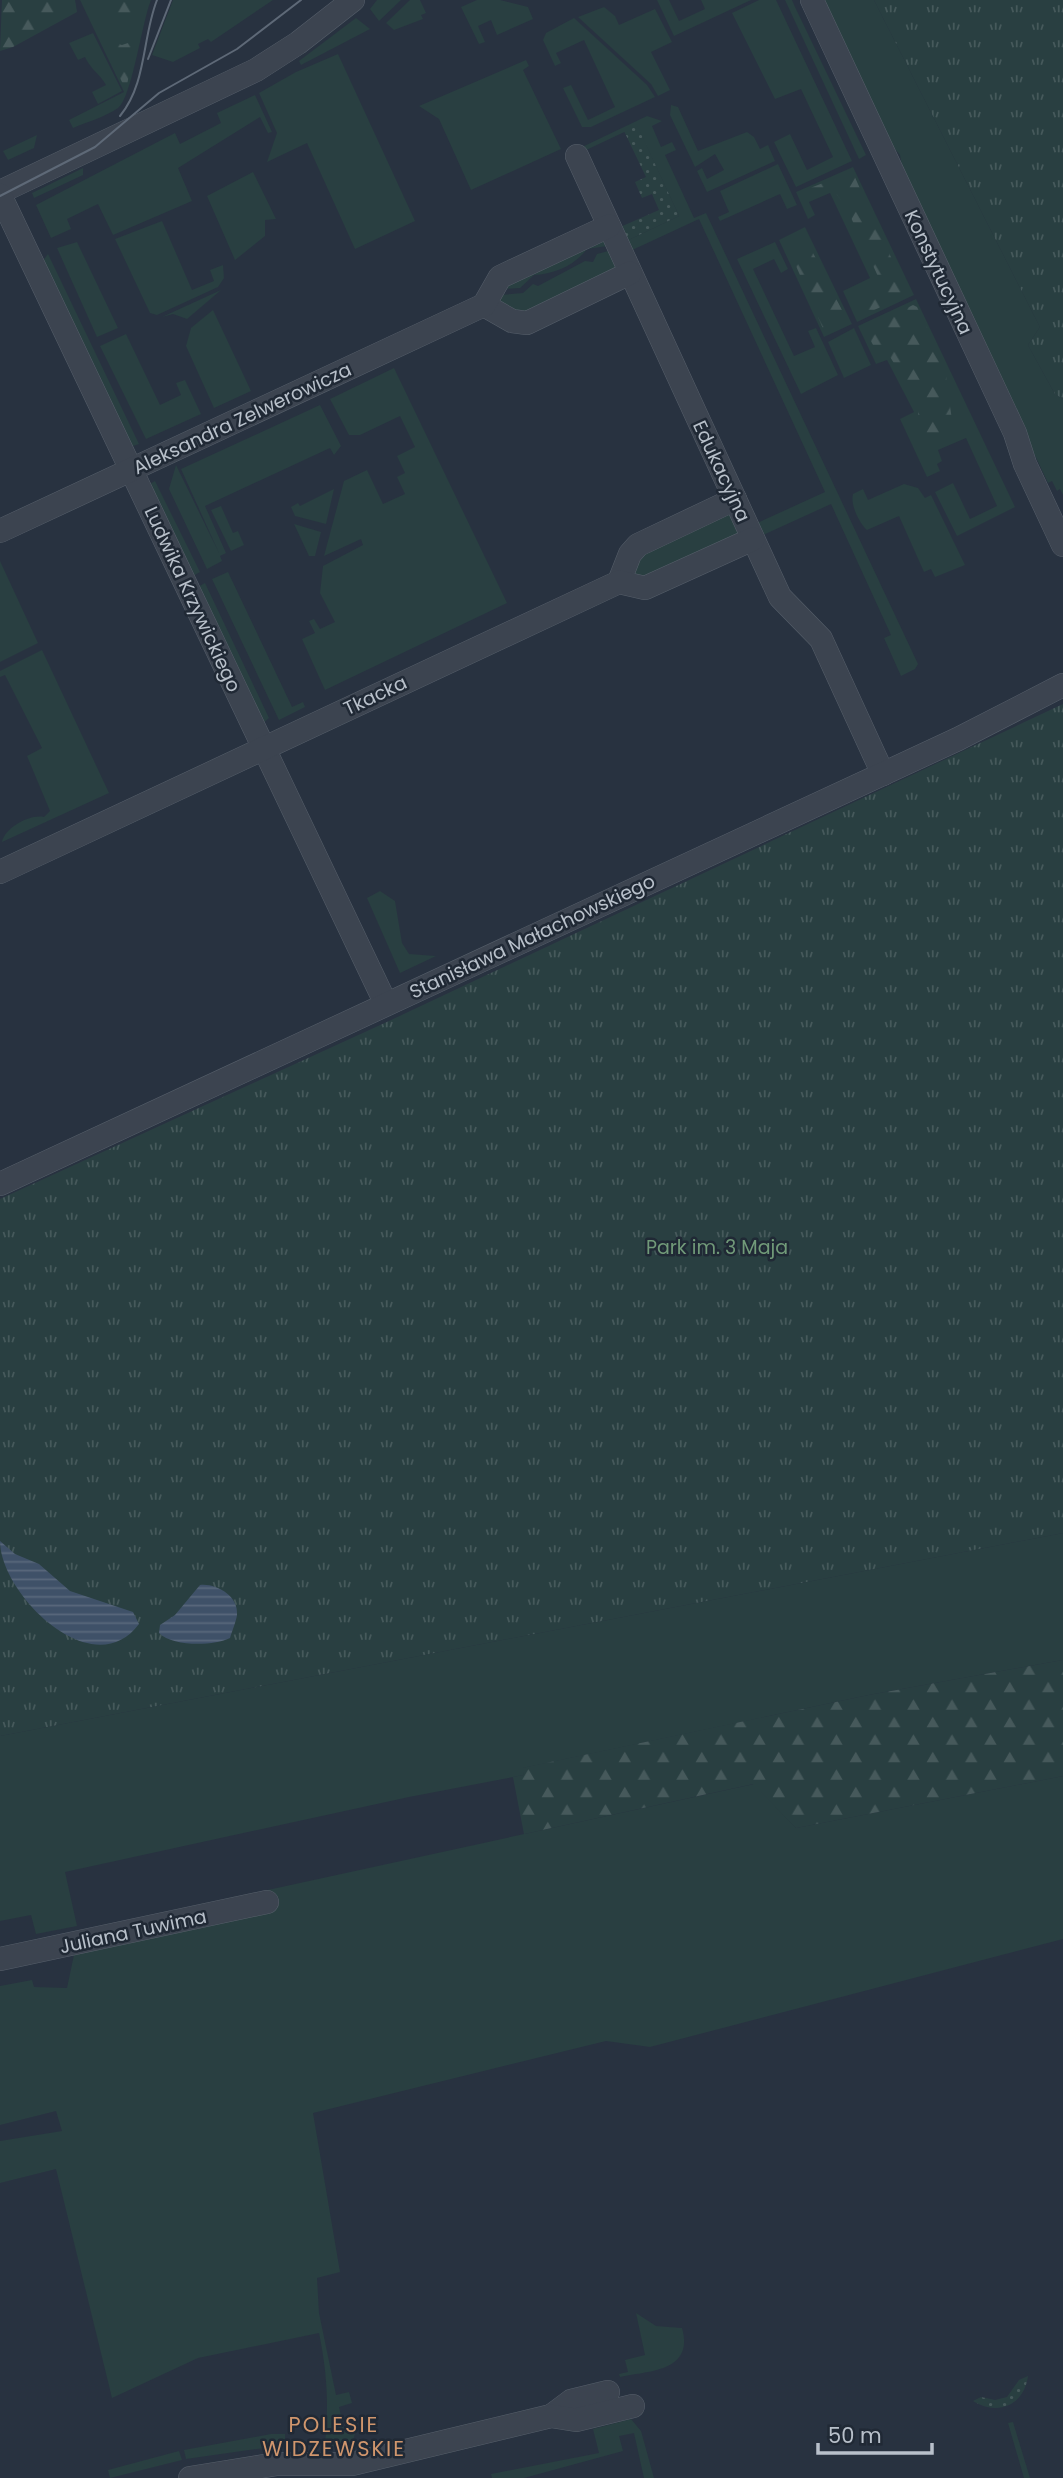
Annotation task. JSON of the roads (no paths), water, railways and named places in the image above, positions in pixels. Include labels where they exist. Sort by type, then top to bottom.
[{"type":"street","points":[[0,193],[256,70],[298,43],[353,0]]},
{"type":"street","name":"Konstytucyjna","points":[[812,0],[1015,433],[1024,464],[1063,545]]},
{"type":"street","name":"Edukacyjna","points":[[577,156],[779,597],[821,639],[883,774]]},
{"type":"street","name":"Ludwika Krzywickiego","points":[[0,193],[386,1004]]},
{"type":"street","points":[[609,226],[500,278],[484,305],[512,321],[527,323],[630,273]]},
{"type":"street","name":"Aleksandra Zelwerowicza","points":[[0,531],[484,305]]},
{"type":"street","points":[[619,582],[630,554],[638,545],[736,499]]},
{"type":"street","name":"Tkacka","points":[[0,872],[619,582],[645,588],[753,539]]},
{"type":"street","name":"Stanisława Małachowskiego","points":[[0,1184],[883,774],[1063,685]]},
{"type":"street","name":"Juliana Tuwima","points":[[0,1959],[267,1902]]},
{"type":"street","points":[[551,2416],[571,2401],[608,2392]]},
{"type":"street","points":[[190,2478],[277,2464],[352,2464],[551,2416],[576,2420],[633,2406]]},
{"type":"water","points":[[0,1541],[15,1554],[39,1564],[70,1591],[133,1612],[139,1624],[120,1640],[98,1645],[75,1639],[52,1626],[32,1607],[15,1585],[4,1562]]},
{"type":"water","points":[[200,1585],[213,1586],[225,1592],[234,1602],[237,1615],[230,1638],[214,1643],[194,1644],[165,1638],[159,1633],[160,1625],[175,1615]]},
{"type":"tram line","points":[[120,116],[129,103],[140,75],[157,0]]},
{"type":"tram line","points":[[148,59],[171,0]]},
{"type":"tram line","points":[[0,196],[95,147],[159,93],[237,49],[301,0]]},
{"type":"district","name":"POLESIE WIDZEWSKIE","points":[[334,2437]]},
{"type":"park label","name":"Park im. 3 Maja","points":[[717,1247]]}]
